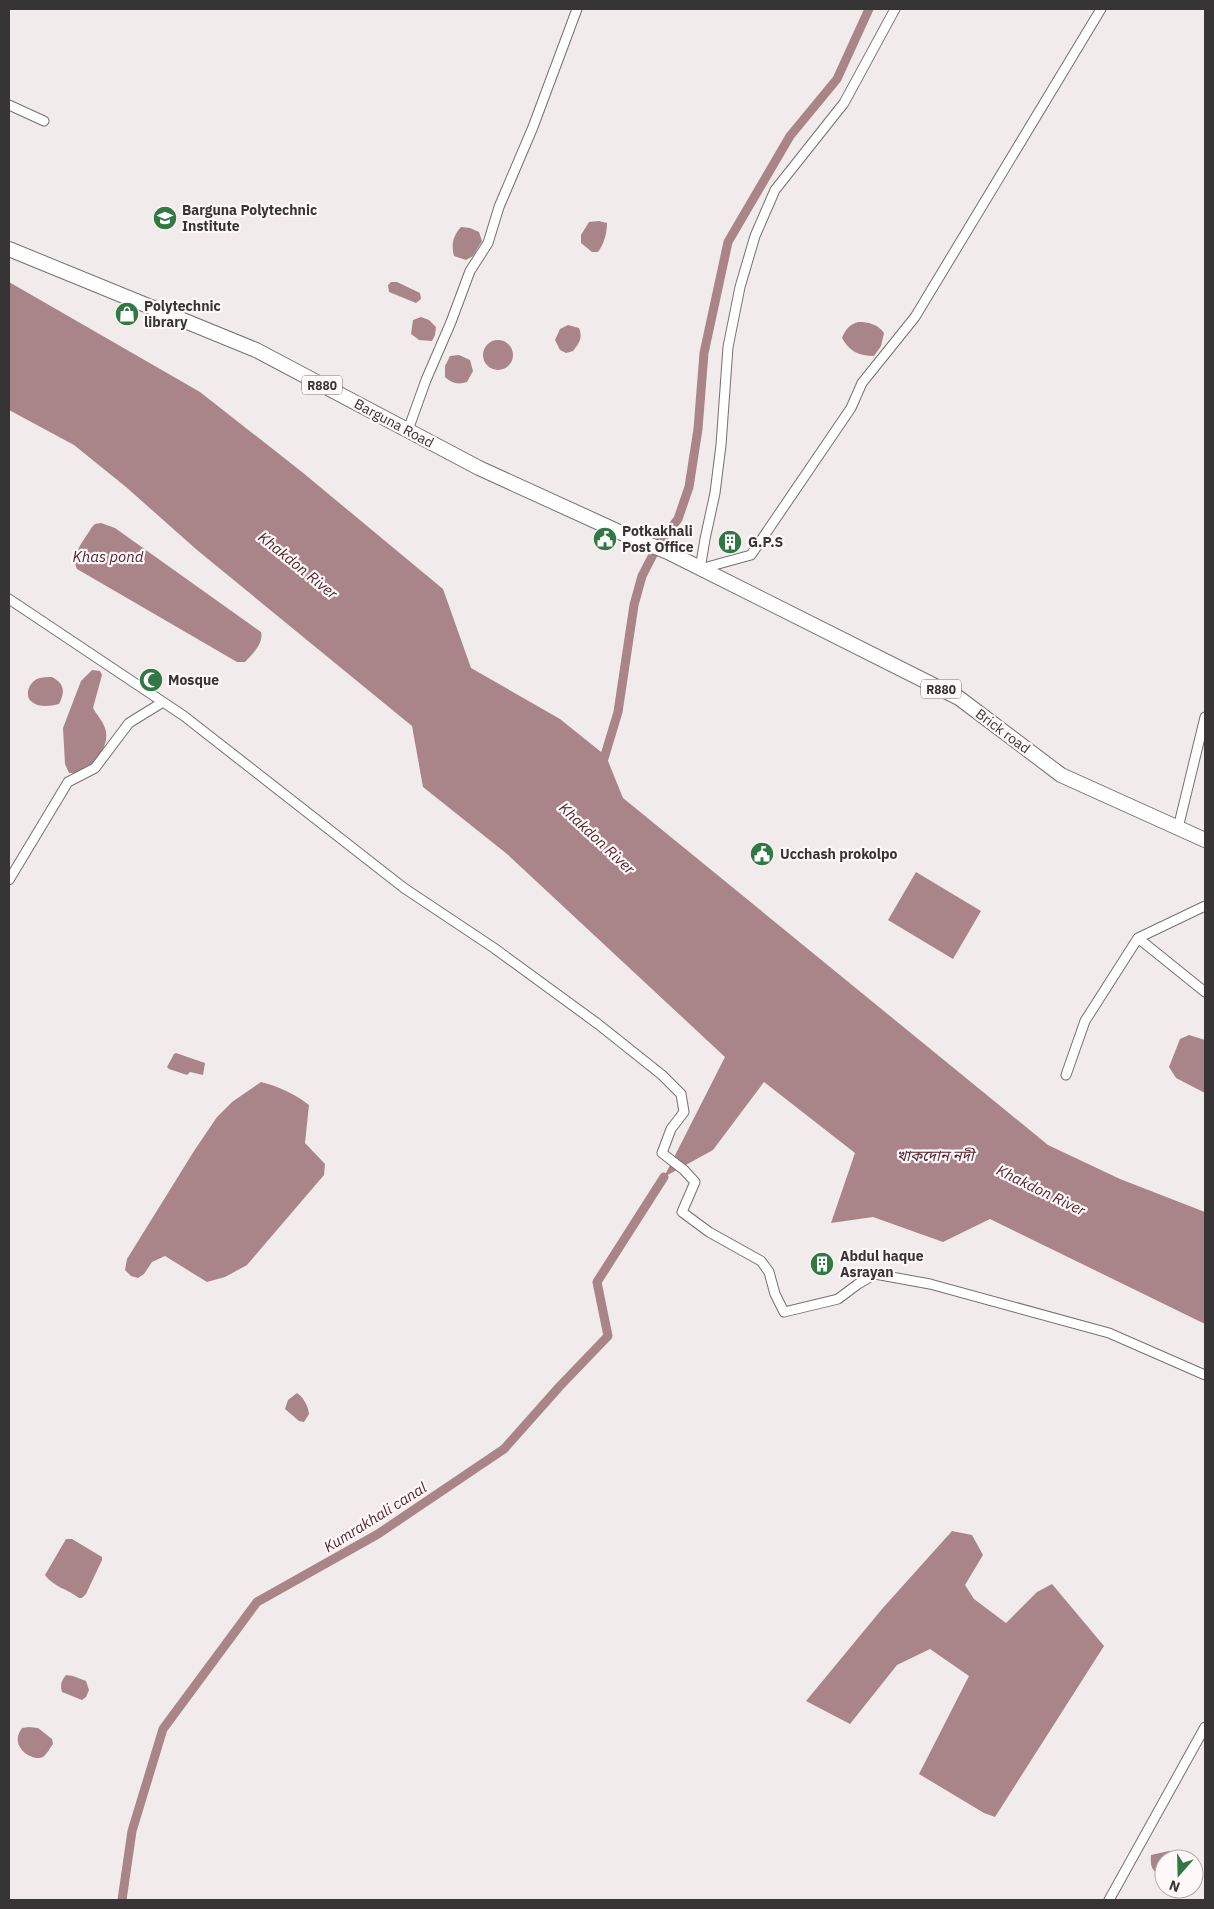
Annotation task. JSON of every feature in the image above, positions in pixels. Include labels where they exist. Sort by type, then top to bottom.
[{"type":"main road","name":"Barguna Road","points":[[9,249],[256,350],[479,468],[628,536],[668,552]]},
{"type":"main road","name":"Brick road","points":[[668,552],[959,698],[1061,775],[1205,840]]},
{"type":"street","points":[[408,430],[470,271],[488,244],[499,207],[536,118],[577,9]]},
{"type":"street","points":[[895,9],[844,103],[775,190],[755,236],[740,287],[728,347],[721,445],[715,493],[704,539],[700,568],[751,555],[851,408],[862,383],[915,316],[1101,9]]},
{"type":"street","points":[[9,105],[44,121]]},
{"type":"street","points":[[9,600],[184,716],[404,888],[494,948],[598,1024],[675,1088],[681,1094],[684,1112],[671,1130],[662,1153],[684,1170],[695,1182],[682,1212],[709,1232],[761,1262],[769,1272],[775,1294],[784,1312],[838,1299],[875,1274],[930,1284],[1109,1333],[1205,1375]]},
{"type":"street","points":[[9,880],[68,782],[95,768],[129,723],[163,702]]},
{"type":"street","points":[[1178,828],[1205,717]]},
{"type":"street","points":[[1066,1075],[1085,1021],[1138,938],[1205,906]]},
{"type":"street","points":[[1138,938],[1205,992]]},
{"type":"street","points":[[1109,1900],[1205,1727]]},
{"type":"water","points":[[599,221],[607,223],[606,234],[598,252],[592,252],[581,243],[581,235],[589,222]]},
{"type":"water","points":[[461,227],[479,232],[482,241],[473,256],[466,260],[454,256],[453,252],[453,240]]},
{"type":"water","name":"খাকদোন নদী","points":[[9,282],[200,392],[302,472],[443,589],[471,668],[560,719],[606,756],[623,798],[1048,1145],[1120,1179],[1205,1212],[1205,1324],[990,1219],[943,1242],[873,1217],[831,1223],[855,1153],[764,1082],[713,1150],[664,1177],[725,1057],[507,854],[423,787],[412,726],[197,550],[126,487],[74,445],[9,410]]},
{"type":"water","points":[[391,282],[397,282],[420,293],[421,299],[416,303],[389,292],[388,285]]},
{"type":"water","points":[[421,317],[429,320],[436,327],[432,341],[419,340],[411,334],[413,320]]},
{"type":"water","points":[[858,322],[872,324],[879,327],[884,333],[881,346],[874,356],[855,352],[842,338],[848,328]]},
{"type":"water","points":[[568,325],[579,328],[580,338],[573,351],[566,353],[560,350],[555,340],[560,329]]},
{"type":"water","points":[[498,340],[509,344],[513,355],[509,366],[498,370],[487,366],[483,355],[487,344]]},
{"type":"water","points":[[459,355],[470,360],[473,371],[467,382],[452,382],[445,377],[445,366],[450,356]]},
{"type":"water","name":"Khas pond","points":[[101,523],[115,528],[261,632],[261,640],[251,656],[245,662],[237,662],[77,569],[75,558],[79,547],[92,527],[95,524]]},
{"type":"water","points":[[92,670],[100,671],[102,675],[93,708],[105,728],[105,743],[102,751],[91,765],[77,772],[69,773],[65,764],[63,728],[81,681]]},
{"type":"water","points":[[52,677],[62,685],[63,692],[59,704],[42,706],[32,702],[29,699],[28,692],[33,682],[36,679]]},
{"type":"water","points":[[916,872],[981,911],[953,959],[888,920]]},
{"type":"water","points":[[1189,1035],[1205,1040],[1205,1093],[1176,1078],[1169,1067],[1180,1039]]},
{"type":"water","points":[[176,1053],[205,1063],[203,1075],[190,1072],[187,1075],[169,1069],[167,1067]]},
{"type":"water","points":[[261,1082],[286,1091],[309,1105],[305,1143],[325,1164],[324,1175],[247,1265],[225,1277],[207,1282],[165,1256],[152,1262],[144,1274],[138,1278],[131,1276],[125,1270],[127,1259],[194,1151],[217,1117],[232,1102]]},
{"type":"water","points":[[297,1393],[307,1405],[309,1414],[304,1422],[299,1421],[285,1409],[288,1400]]},
{"type":"water","points":[[952,1531],[972,1535],[983,1555],[965,1585],[974,1599],[1006,1623],[1037,1592],[1052,1584],[1104,1646],[995,1817],[984,1813],[919,1774],[969,1676],[930,1649],[897,1665],[850,1724],[806,1701],[882,1609]]},
{"type":"water","points":[[66,1539],[72,1539],[102,1557],[86,1594],[82,1598],[56,1585],[45,1575]]},
{"type":"water","points":[[66,1675],[86,1681],[89,1690],[86,1697],[82,1700],[62,1692],[61,1683]]},
{"type":"water","points":[[22,1728],[38,1728],[52,1739],[53,1744],[43,1757],[38,1758],[28,1755],[20,1746],[18,1735]]},
{"type":"water","points":[[1154,1854],[1154,1870],[1151,1863],[1151,1855]]},
{"type":"waterway","points":[[602,765],[618,712],[634,605],[642,576],[658,545],[678,519],[689,487],[698,429],[704,353],[728,242],[790,136],[837,79],[869,9]]},
{"type":"waterway","name":"Kumrakhali canal","points":[[122,1900],[132,1831],[163,1729],[257,1602],[378,1534],[504,1449],[608,1336],[597,1282],[664,1177]]},
{"type":"place","name":"Barguna Polytechnic Institute","points":[[165,218]]},
{"type":"place","name":"Polytechnic library","points":[[127,314]]},
{"type":"place","name":"Potkakhali Post Office","points":[[605,539]]},
{"type":"place","name":"G.P.S","points":[[730,542]]},
{"type":"place","name":"Mosque","points":[[151,680]]},
{"type":"place","name":"Ucchash prokolpo","points":[[762,854]]},
{"type":"place","name":"Abdul haque Asrayan","points":[[822,1264]]},
{"type":"water label","name":"Khakdon River","points":[[298,565]]},
{"type":"water label","name":"Khakdon River","points":[[597,838]]},
{"type":"water label","name":"Khakdon River","points":[[1041,1190]]}]
